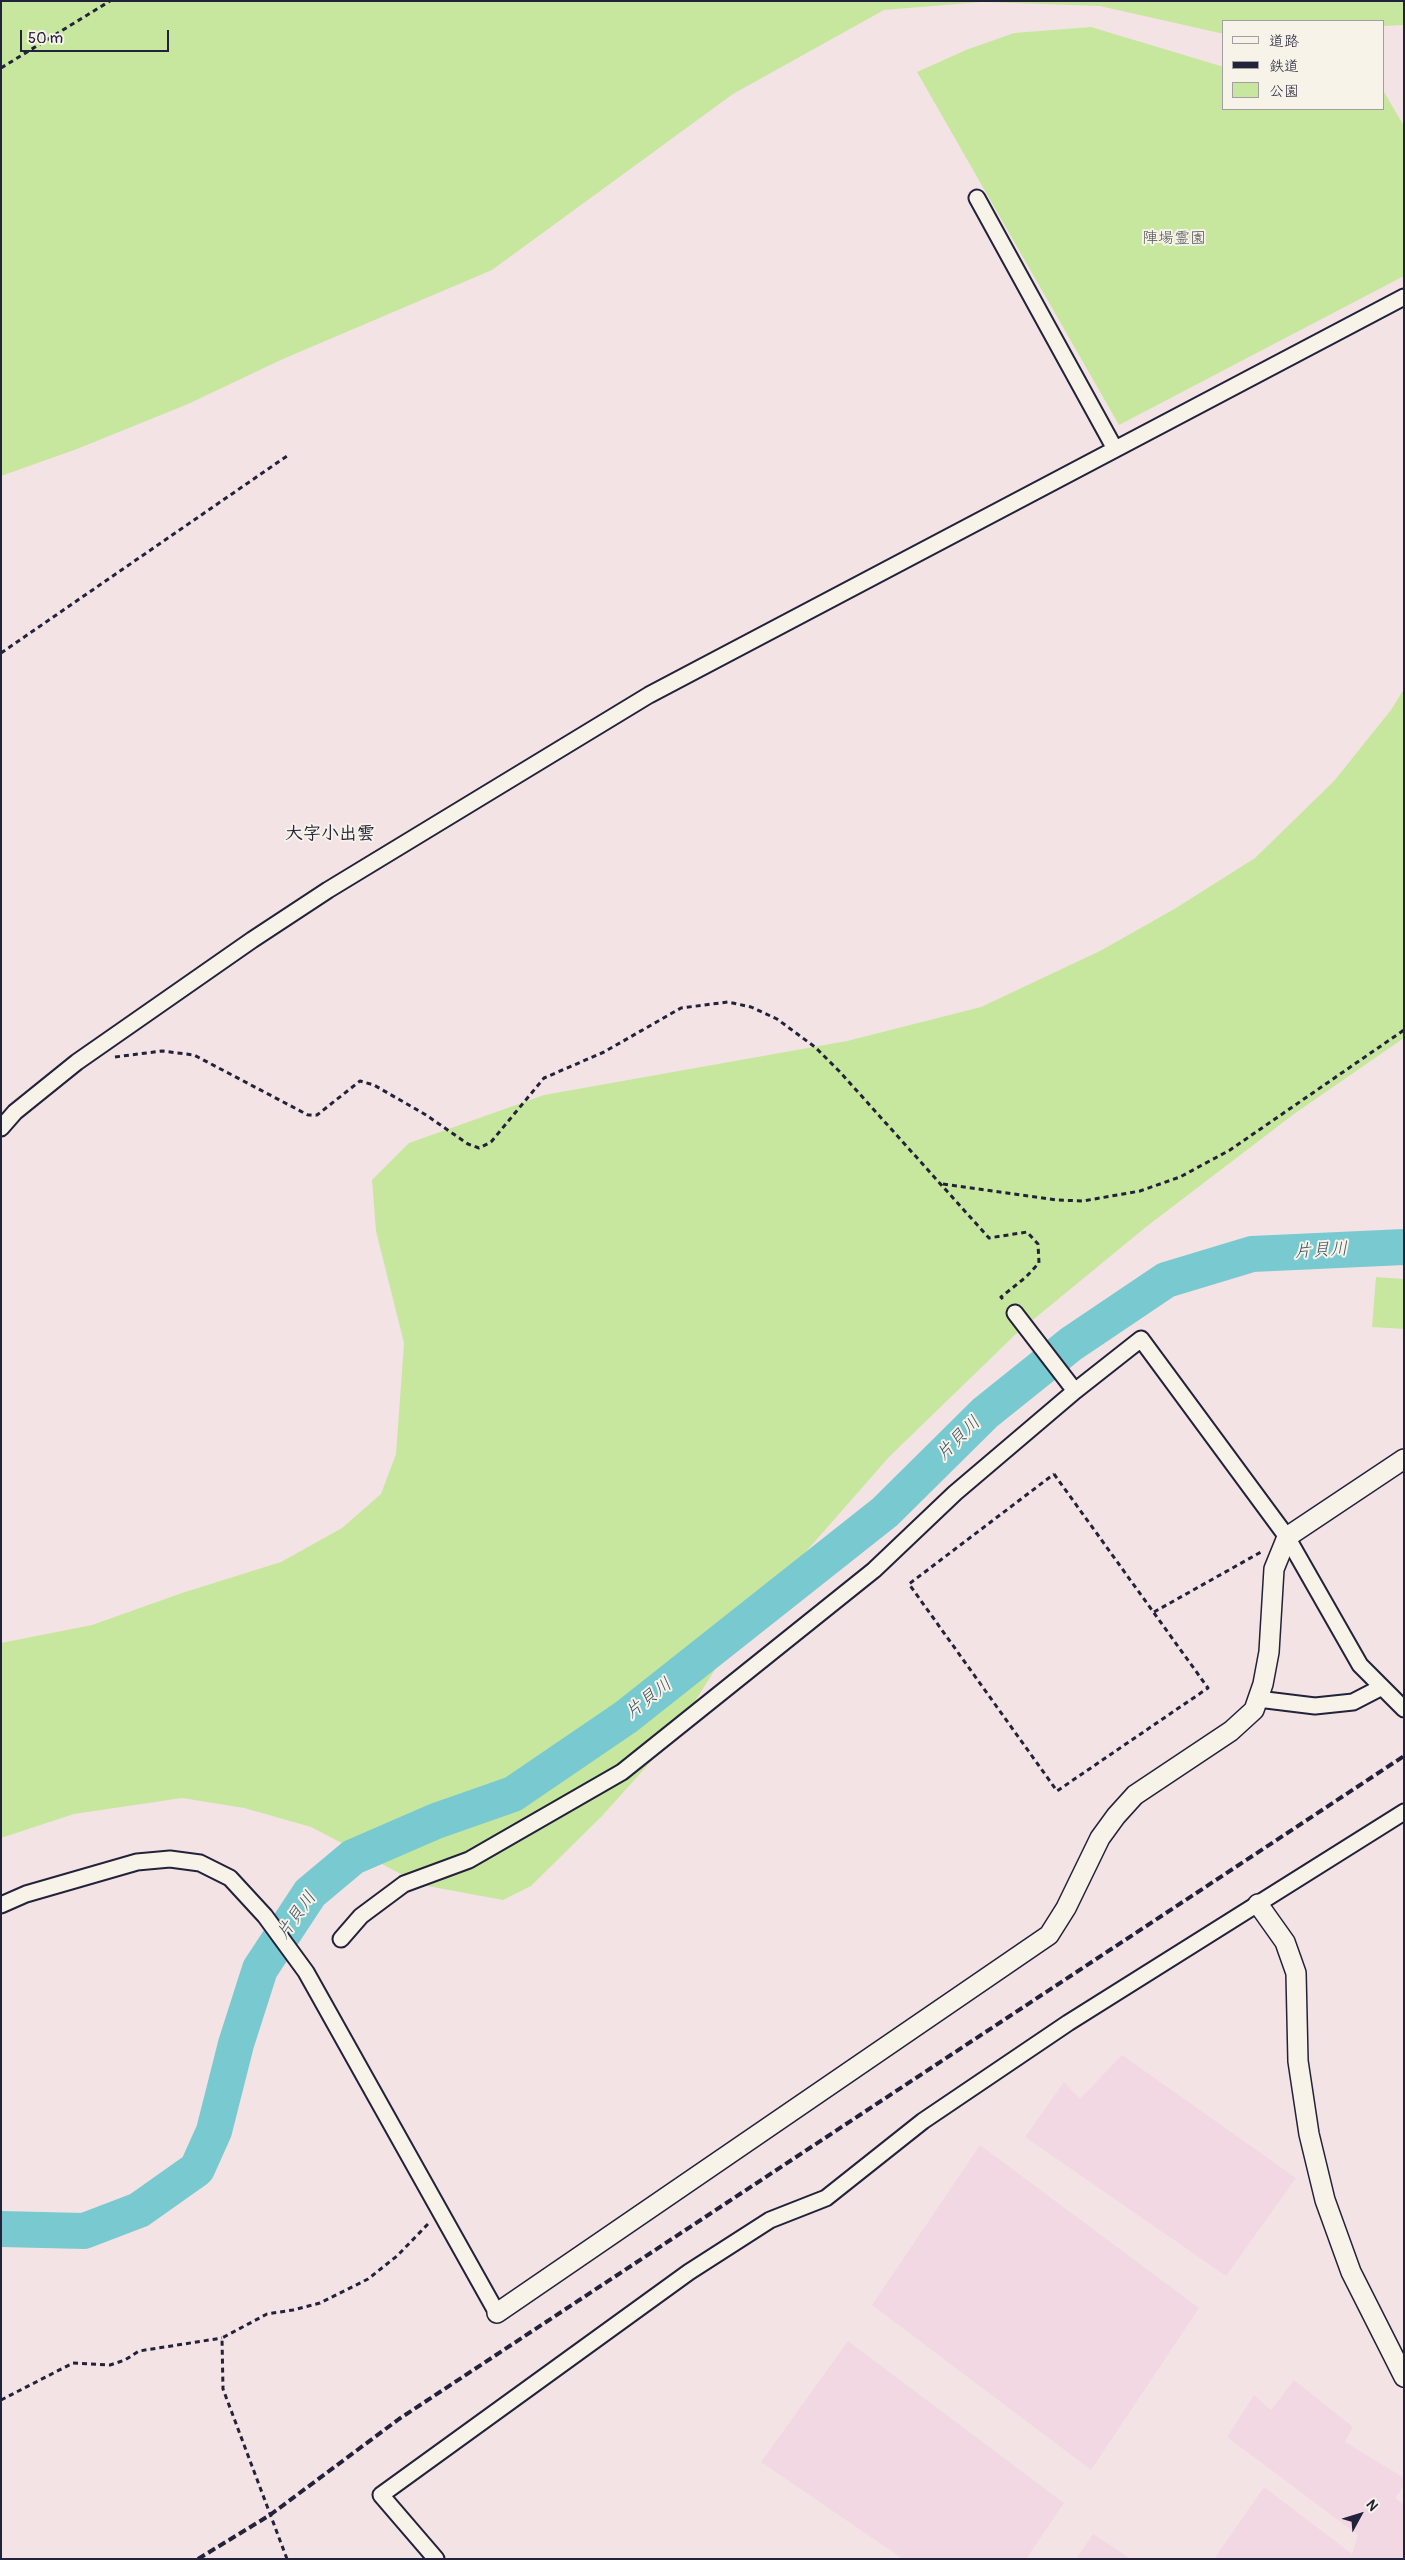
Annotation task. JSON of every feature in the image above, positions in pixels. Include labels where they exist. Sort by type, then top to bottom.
[{"type":"street","points":[[977,198],[1115,449]]},
{"type":"street","points":[[1,1128],[15,1112],[77,1062],[328,890],[649,695],[1404,297]]},
{"type":"street","points":[[1014,1313],[1075,1390]]},
{"type":"street","points":[[341,1939],[361,1916],[404,1884],[469,1860],[622,1772],[874,1570],[954,1493],[1075,1390],[1142,1339],[1287,1537],[1360,1665],[1404,1709]]},
{"type":"street","points":[[1,1905],[26,1894],[136,1862],[170,1859],[200,1863],[230,1878],[265,1916],[306,1972],[497,2313],[1027,1952],[1049,1935],[1066,1908],[1100,1838],[1135,1794],[1231,1731],[1254,1710],[1269,1652],[1274,1569],[1287,1537],[1404,1459]]},
{"type":"street","points":[[1258,1699],[1315,1706],[1353,1702],[1382,1687]]},
{"type":"street","points":[[436,2559],[381,2495],[689,2272],[770,2220],[826,2198],[947,2105],[1068,2023],[1404,1812]]},
{"type":"street","points":[[1258,1904],[1284,1942],[1296,1973],[1298,2062],[1309,2134],[1325,2200],[1351,2272],[1404,2377]]},
{"type":"path","points":[[1,68],[110,1]]},
{"type":"path","points":[[1,653],[287,456]]},
{"type":"path","points":[[77,1062],[162,1051],[194,1055],[308,1116],[317,1115],[360,1082],[374,1085],[391,1094],[468,1144],[479,1148],[491,1142],[544,1078],[604,1052],[681,1008],[728,1002],[751,1007],[777,1019],[814,1047],[840,1072],[989,1238],[1027,1232],[1038,1244],[1039,1263],[1026,1277],[1001,1296],[1014,1313]]},
{"type":"path","points":[[942,1184],[1057,1200],[1083,1201],[1140,1191],[1180,1177],[1230,1150],[1404,1030]]},
{"type":"path","points":[[1054,1474],[1154,1612],[1208,1688],[1057,1790],[909,1584],[1054,1474]]},
{"type":"path","points":[[1154,1612],[1287,1537]]},
{"type":"path","points":[[1,2400],[73,2363],[110,2365],[125,2360],[139,2351],[222,2338],[266,2314],[320,2303],[368,2279],[397,2256],[440,2211]]},
{"type":"path","points":[[222,2338],[223,2389],[286,2559]]},
{"type":"shaded area","points":[[1122,2055],[1296,2178],[1226,2276],[1025,2137],[1064,2082],[1080,2099]]},
{"type":"shaded area","points":[[980,2145],[1199,2308],[1091,2470],[872,2305]]},
{"type":"shaded area","points":[[848,2341],[1064,2503],[1026,2559],[903,2559],[761,2462]]},
{"type":"shaded area","points":[[1294,2380],[1353,2427],[1345,2442],[1404,2478],[1404,2486],[1395,2498],[1404,2505],[1404,2559],[1214,2559],[1264,2487],[1352,2554],[1358,2535],[1227,2437],[1254,2395],[1271,2410]]},
{"type":"shaded area","points":[[1093,2534],[1131,2559],[1076,2559]]},
{"type":"green space","points":[[1,1],[1404,1],[1404,25],[1385,26],[1385,20],[1222,20],[1222,34],[1100,6],[982,2],[884,10],[733,94],[492,270],[283,359],[188,404],[77,449],[1,476]]},
{"type":"green space","name":"陣場霊園","points":[[1091,27],[1222,66],[1222,110],[1385,110],[1385,94],[1404,126],[1404,276],[1119,425],[917,72],[966,50],[1014,33]]},
{"type":"green space","points":[[1404,689],[1404,1038],[1294,1114],[1146,1227],[1017,1333],[889,1457],[746,1620],[672,1738],[602,1816],[531,1886],[503,1900],[422,1885],[311,1827],[244,1808],[182,1798],[74,1814],[1,1838],[1,1643],[92,1625],[182,1593],[281,1562],[342,1528],[381,1494],[396,1454],[404,1343],[376,1231],[372,1180],[409,1143],[544,1095],[847,1041],[981,1007],[1100,951],[1176,908],[1255,858],[1334,781],[1391,710]]},
{"type":"green space","points":[[1376,1277],[1404,1279],[1404,1329],[1372,1327]]},
{"type":"waterway","name":"片貝川","points":[[1,2229],[84,2231],[139,2210],[197,2169],[214,2131],[236,2044],[260,1969],[310,1893],[353,1857],[436,1821],[513,1794],[626,1717],[885,1512],[985,1413],[1071,1344],[1166,1280],[1252,1254],[1404,1247]]},
{"type":"railway","points":[[198,2559],[270,2515],[399,2419],[1404,1756]]},
{"type":"district","name":"大字小出雲","points":[[330,834]]}]
